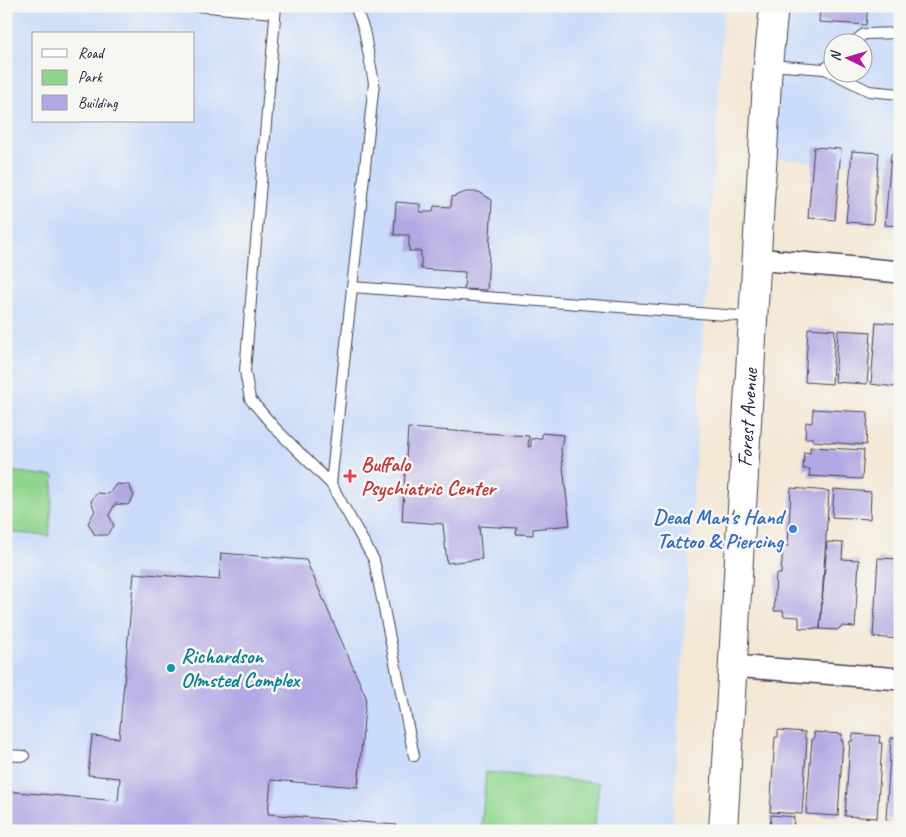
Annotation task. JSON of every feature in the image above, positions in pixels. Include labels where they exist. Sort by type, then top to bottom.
[{"type":"street","name":"Forest Avenue","points":[[723,831],[756,259],[768,65],[774,6]]},
{"type":"street","points":[[756,259],[900,272]]},
{"type":"street","points":[[733,666],[900,679]]},
{"type":"lane","points":[[197,6],[275,10],[245,371],[250,399],[275,428],[331,484],[374,560],[414,756]]},
{"type":"lane","points":[[331,484],[374,83],[364,30],[355,6]]},
{"type":"lane","points":[[874,34],[900,34]]},
{"type":"lane","points":[[768,65],[824,69]]},
{"type":"lane","points":[[851,82],[869,91],[900,94]]},
{"type":"lane","points":[[352,287],[753,317]]},
{"type":"lane","points":[[6,755],[24,756]]},
{"type":"shaded area","name":"Buffalo Psychiatric Center","points":[[6,6],[724,6],[672,831],[6,831]]},
{"type":"shaded area","points":[[774,6],[900,6],[900,169],[762,157]]},
{"type":"green space","points":[[6,471],[54,476],[49,536],[6,532]]},
{"type":"green space","points":[[486,772],[599,783],[594,831],[481,831]]},
{"type":"building","points":[[820,6],[868,6],[866,25],[819,22]]},
{"type":"building","points":[[814,147],[841,149],[835,220],[808,218]]},
{"type":"building","points":[[852,151],[879,153],[873,224],[846,222]]},
{"type":"building","points":[[891,154],[900,155],[900,226],[885,225]]},
{"type":"building","points":[[466,192],[479,192],[492,200],[487,290],[464,289],[465,272],[421,269],[421,251],[409,251],[409,235],[394,235],[396,202],[420,204],[420,212],[433,212],[434,206],[451,207],[452,197]]},
{"type":"building","points":[[876,322],[900,324],[900,374],[896,373],[895,387],[871,384]]},
{"type":"building","points":[[808,328],[835,330],[832,384],[805,382]]},
{"type":"building","points":[[838,330],[871,332],[867,384],[835,382]]},
{"type":"building","points":[[813,409],[868,412],[866,445],[813,441],[813,438],[805,438],[806,422],[812,423]]},
{"type":"building","points":[[408,428],[529,436],[528,447],[531,446],[531,439],[542,438],[542,433],[563,435],[561,450],[570,525],[533,529],[533,535],[516,534],[517,528],[479,526],[482,559],[447,563],[443,524],[402,521]]},
{"type":"building","points":[[810,447],[864,450],[862,479],[809,476],[810,469],[803,469],[804,452],[810,453]]},
{"type":"building","points":[[116,484],[129,485],[134,496],[128,505],[115,504],[109,515],[114,526],[107,535],[95,535],[88,523],[95,511],[91,501],[97,493],[109,494]]},
{"type":"building","points":[[791,488],[829,491],[820,629],[799,628],[799,617],[783,616],[784,611],[774,611],[776,574],[781,574],[783,546],[788,546]]},
{"type":"building","points":[[834,489],[871,492],[870,519],[832,517]]},
{"type":"building","points":[[827,542],[843,543],[842,559],[859,560],[855,627],[843,626],[837,630],[820,629]]},
{"type":"building","points":[[221,553],[306,560],[366,697],[358,787],[271,780],[268,814],[396,825],[395,831],[6,831],[6,791],[118,801],[120,778],[88,775],[92,736],[119,738],[134,573],[219,580]]},
{"type":"building","points":[[878,558],[900,559],[900,639],[873,637]]},
{"type":"building","points":[[778,730],[805,732],[805,739],[807,739],[802,814],[770,812],[775,737],[778,737]]},
{"type":"building","points":[[814,732],[842,734],[838,816],[806,814]]},
{"type":"building","points":[[853,734],[880,736],[879,743],[882,743],[877,818],[845,816],[850,741],[852,741]]},
{"type":"building","points":[[891,738],[900,738],[900,820],[886,819]]},
{"type":"building","points":[[771,815],[794,817],[793,831],[770,831]]},
{"type":"place","name":"Buffalo Psychiatric Center","points":[[350,476]]},
{"type":"place","name":"Dead Man's Hand Tattoo & Piercing","points":[[793,529]]},
{"type":"place","name":"Richardson Olmsted Complex","points":[[171,668]]}]
